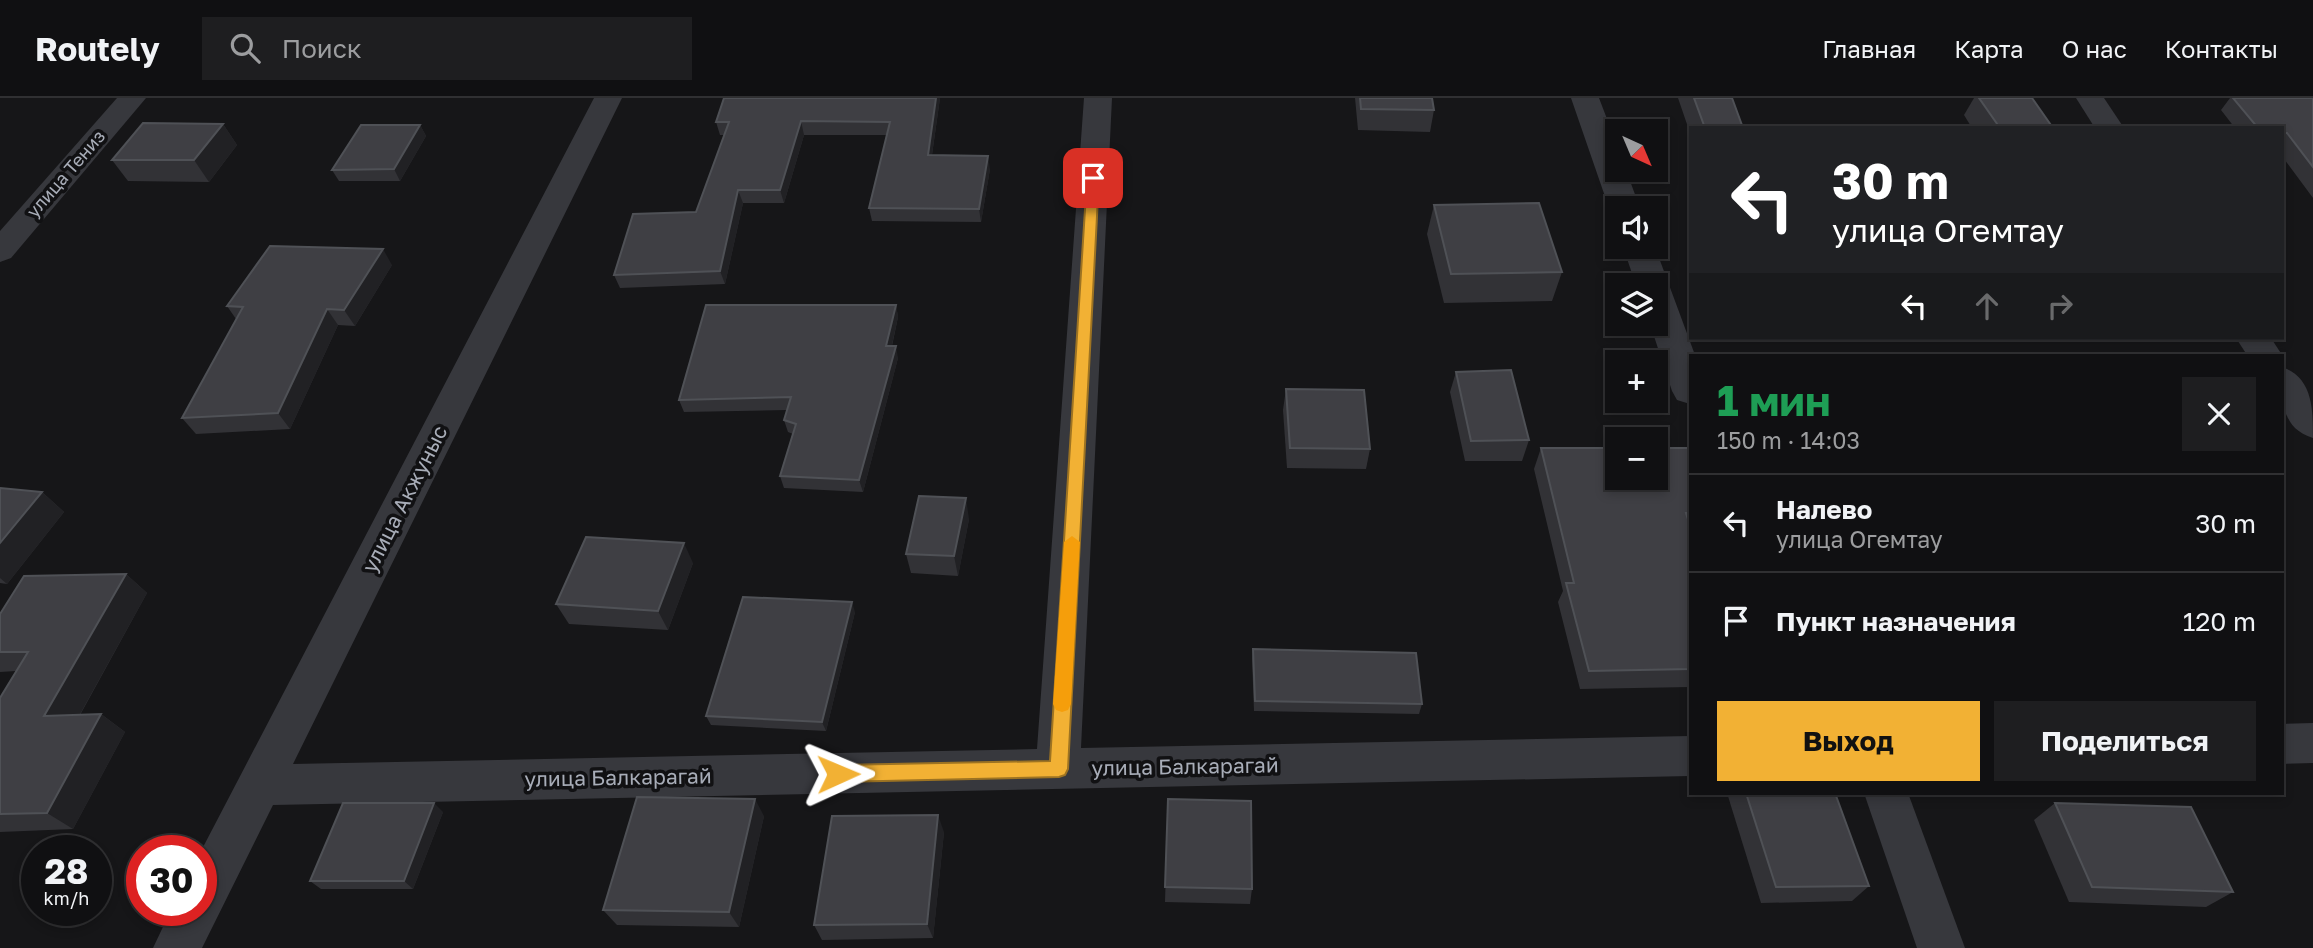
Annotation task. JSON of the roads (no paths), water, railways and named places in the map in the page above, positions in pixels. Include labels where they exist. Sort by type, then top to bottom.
[{"type":"street","name":"улица Тениз","points":[[0,251],[132,98]]},
{"type":"street","name":"улица Акжуныс","points":[[217,869],[608,98]]},
{"type":"street","points":[[1059,769],[1097,98]]},
{"type":"street","points":[[1585,98],[1621,196]]},
{"type":"street","points":[[2090,98],[2109,126]]},
{"type":"street","points":[[1668,328],[1689,388]]},
{"type":"street","points":[[2284,383],[2313,425]]},
{"type":"street","points":[[2284,744],[2313,743]]},
{"type":"street","name":"улица Балкарагай","points":[[260,785],[1689,756]]},
{"type":"street","points":[[1886,795],[1941,948]]},
{"type":"street","points":[[177,948],[188,926]]}]
